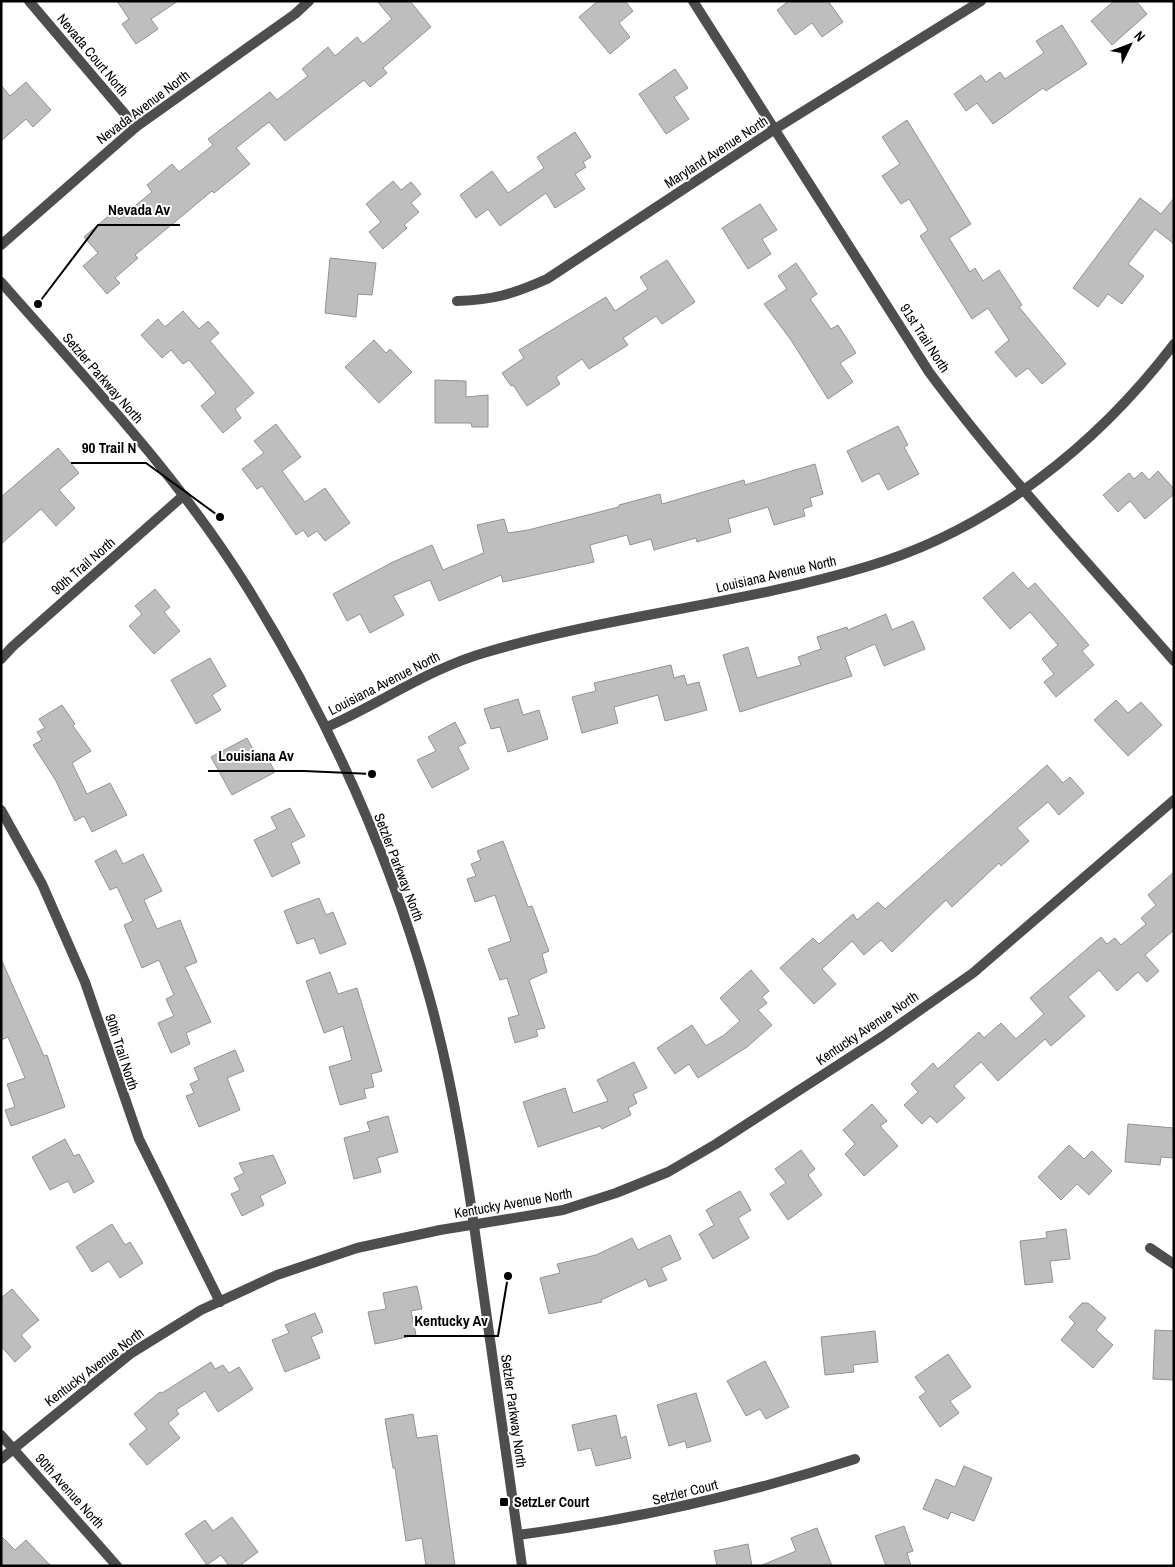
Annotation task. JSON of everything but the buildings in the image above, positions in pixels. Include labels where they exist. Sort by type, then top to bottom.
[{"type":"street","name":"Nevada Court North","points":[[29,1],[136,126]]},
{"type":"street","name":"Nevada Avenue North","points":[[1,245],[136,126],[287,20],[309,1]]},
{"type":"street","name":"91st Trail North","points":[[693,1],[929,372],[971,428],[1174,661]]},
{"type":"street","name":"Maryland Avenue North","points":[[457,301],[489,300],[518,292],[547,279],[775,129],[981,1]]},
{"type":"street","name":"Setzler Parkway North","points":[[1,282],[184,495],[246,584],[327,727],[393,884],[429,996],[456,1110],[522,1566]]},
{"type":"street","name":"Louisiana Avenue North","points":[[327,727],[355,715],[434,672],[485,652],[534,639],[802,583],[871,566],[937,539],[998,507],[1046,475],[1113,414],[1174,344]]},
{"type":"street","name":"90th Trail North","points":[[1,659],[12,647],[184,495]]},
{"type":"street","name":"Kentucky Avenue North","points":[[1,1459],[130,1354],[201,1310],[278,1275],[357,1248],[563,1210],[616,1193],[668,1172],[716,1144],[883,1036],[973,973],[1174,800]]},
{"type":"street","name":"90th Trail North","points":[[1,810],[42,884],[85,982],[139,1139],[220,1302]]},
{"type":"street","points":[[1150,1248],[1174,1264]]},
{"type":"street","name":"90th Avenue North","points":[[1,1435],[117,1566]]},
{"type":"street","name":"Setzler Court","points":[[518,1535],[654,1514],[788,1481],[855,1459]]},
{"type":"place","name":"Nevada Av","points":[[38,304]]},
{"type":"place","name":"90 Trail N","points":[[220,517]]},
{"type":"place","name":"Louisiana Av","points":[[372,774]]},
{"type":"place","name":"Kentucky Av","points":[[508,1276]]},
{"type":"place","name":"SetzLer Court","points":[[504,1502]]}]
